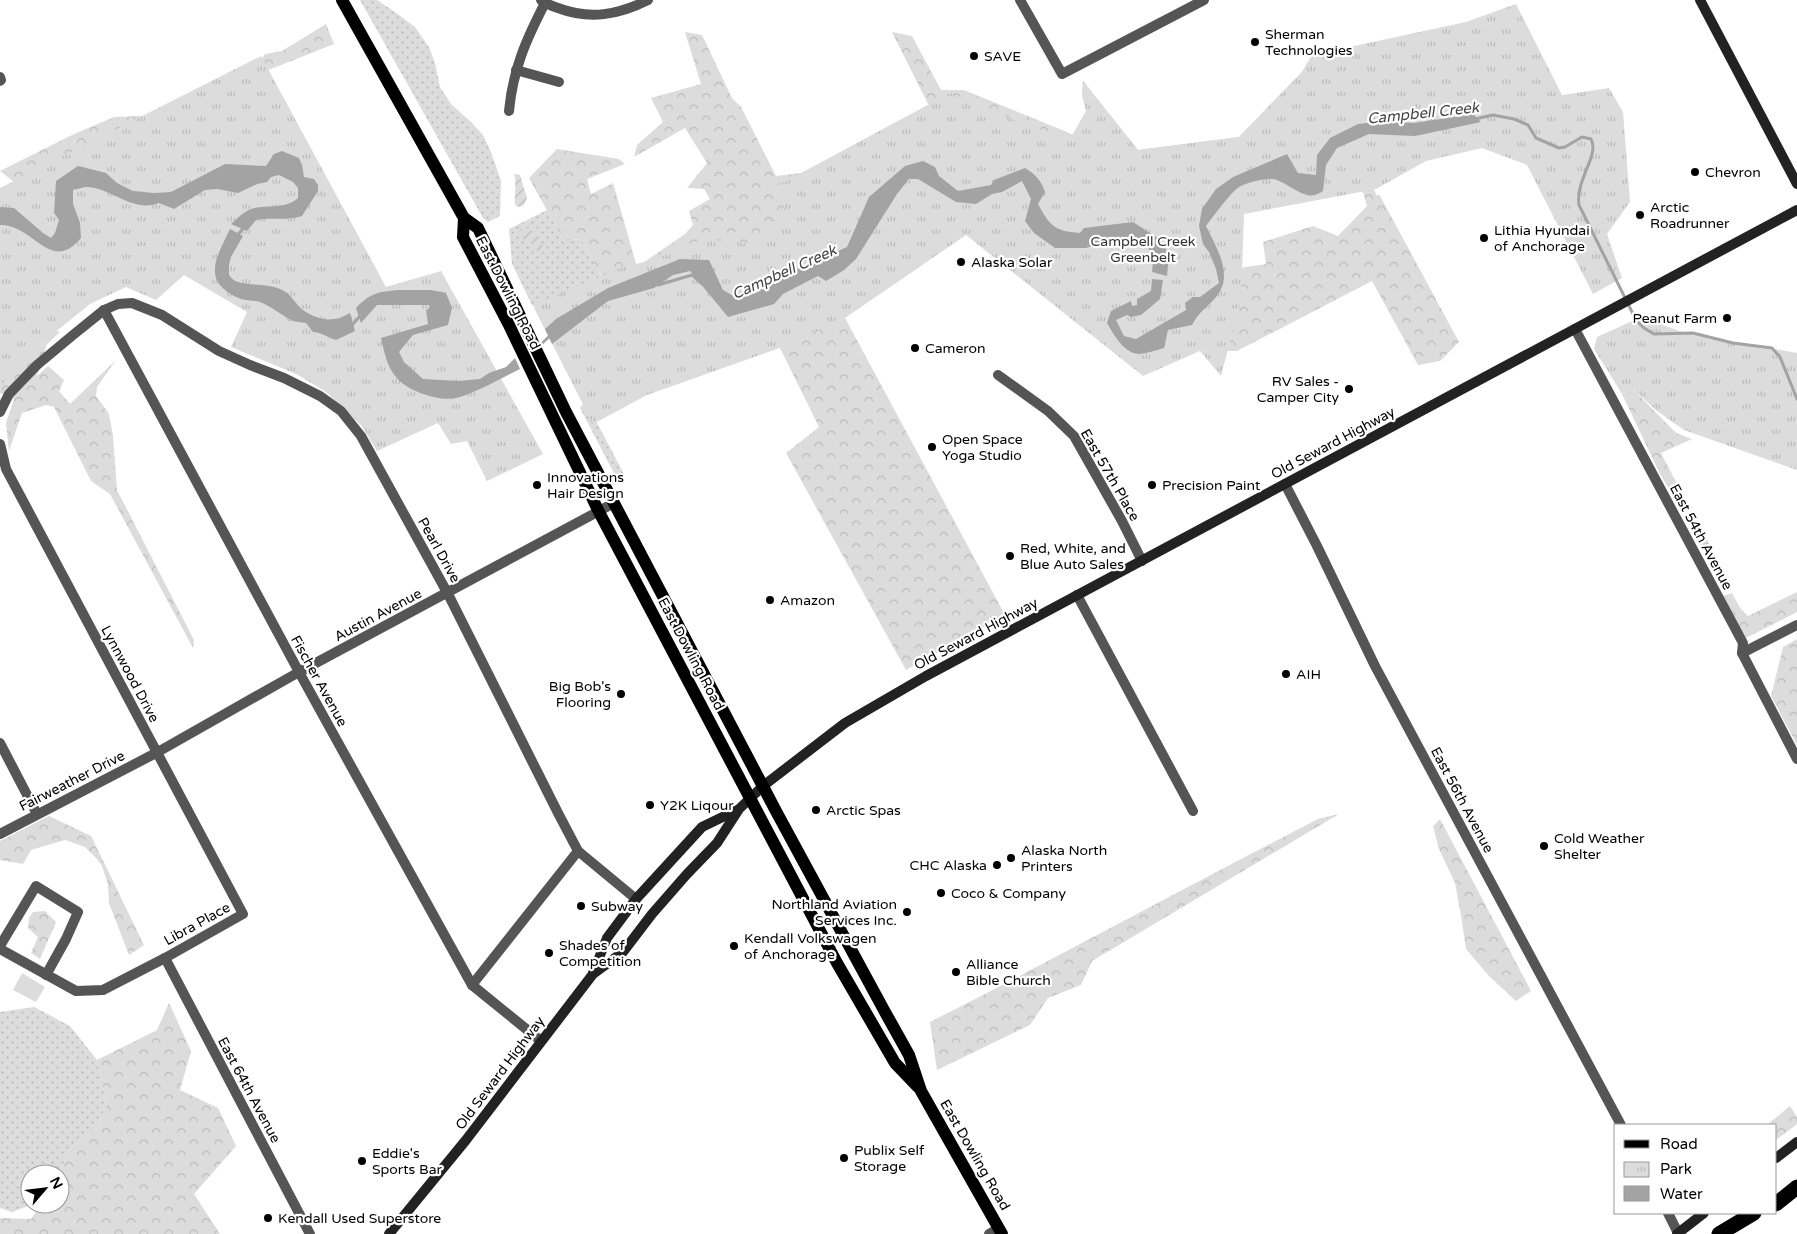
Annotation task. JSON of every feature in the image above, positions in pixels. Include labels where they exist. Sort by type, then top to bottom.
[{"type":"highway","points":[[1777,1199],[1797,1187]]},
{"type":"highway","points":[[1777,1203],[1797,1187]]},
{"type":"highway","points":[[1719,1234],[1752,1214]]},
{"type":"highway","points":[[1736,1234],[1763,1214]]},
{"type":"main road","name":"East Dowling Road","points":[[342,0],[464,218],[478,228],[520,318],[599,512],[837,963],[895,1063],[921,1091]]},
{"type":"main road","points":[[1700,0],[1797,184]]},
{"type":"main road","name":"Old Seward Highway","points":[[389,1234],[466,1140],[593,974],[622,952],[652,914],[717,843],[739,810],[763,786],[845,723],[926,676],[1797,210]]},
{"type":"main road","name":"East Dowling Road","points":[[464,218],[462,237],[509,325],[614,503],[763,786],[885,1012],[898,1032],[909,1055],[921,1091],[997,1232]]},
{"type":"main road","name":"Old Seward Highway","points":[[593,974],[607,938],[636,898],[702,827],[739,810]]},
{"type":"main road","points":[[1777,1157],[1797,1142]]},
{"type":"main road","points":[[1677,1233],[1703,1214]]},
{"type":"street","points":[[509,111],[511,87],[516,70],[543,2],[569,12],[589,16],[610,15],[648,0]]},
{"type":"street","points":[[1020,0],[1062,74],[1204,0]]},
{"type":"street","points":[[516,70],[559,82]]},
{"type":"street","name":"Pearl Drive","points":[[104,310],[118,304],[132,303],[162,315],[219,350],[250,365],[284,378],[320,396],[341,411],[361,436],[448,594],[578,851],[636,898]]},
{"type":"street","points":[[0,412],[9,394],[37,365],[104,310]]},
{"type":"street","name":"Fischer Avenue","points":[[104,310],[299,672],[472,985],[541,1041]]},
{"type":"street","name":"East 54th Avenue","points":[[1575,329],[1743,643],[1742,653],[1797,759]]},
{"type":"street","name":"East 57th Place","points":[[998,374],[1048,411],[1074,436],[1122,521],[1142,561]]},
{"type":"street","name":"Lynnwood Drive","points":[[0,444],[6,469],[243,914]]},
{"type":"street","name":"East 56th Avenue","points":[[1285,484],[1379,674],[1620,1124]]},
{"type":"street","name":"Austin Avenue","points":[[156,753],[299,672],[448,594],[614,503]]},
{"type":"street","points":[[1077,595],[1193,811]]},
{"type":"street","points":[[1742,653],[1797,625]]},
{"type":"street","points":[[0,743],[37,814]]},
{"type":"street","name":"Fairweather Drive","points":[[0,834],[156,753]]},
{"type":"street","points":[[472,985],[578,851]]},
{"type":"street","points":[[0,948],[36,886],[59,899],[78,912],[66,940],[46,975]]},
{"type":"street","name":"Libra Place","points":[[0,948],[76,991],[103,990],[243,914]]},
{"type":"street","name":"East 64th Avenue","points":[[165,958],[310,1234]]},
{"type":"street","points":[[1668,1214],[1677,1233]]},
{"type":"green space","points":[[360,0],[377,0],[395,12],[415,27],[429,47],[435,63],[440,87],[451,104],[483,135],[491,152],[501,181],[500,216],[488,222],[483,218]]},
{"type":"green space","name":"Campbell Creek Greenbelt","points":[[1516,4],[1562,95],[1609,88],[1623,112],[1630,202],[1607,234],[1622,278],[1593,294],[1527,165],[1482,148],[1426,161],[1376,189],[1244,214],[1241,300],[1221,376],[1200,351],[1143,376],[966,235],[845,318],[777,349],[647,395],[593,424],[535,310],[534,305],[620,268],[656,259],[703,239],[747,243],[786,211],[775,187],[950,93],[1026,125],[1070,139],[1086,111],[1082,96],[1083,81],[1138,150],[1239,137],[1302,72],[1312,55],[1466,22]]},
{"type":"green space","points":[[326,24],[334,44],[266,71],[54,213],[0,171],[72,135],[114,117],[142,116],[250,76],[265,54],[282,51]]},
{"type":"green space","points":[[685,32],[702,35],[732,98],[741,107],[776,176],[809,172],[929,106],[892,32],[912,36],[941,90],[964,90],[1087,142],[1096,122],[1082,96],[1083,81],[1138,150],[1239,137],[1302,72],[1312,55],[1399,43],[1133,223],[854,233],[608,288],[581,239],[564,241],[529,178],[557,149],[619,159],[625,164],[587,179],[591,194],[613,183],[637,267],[685,234],[693,225],[689,211],[710,199],[704,189],[687,188],[707,163],[685,128],[634,157],[637,145],[663,122],[651,98],[701,84]]},
{"type":"green space","points":[[261,56],[386,287],[441,271],[543,454],[487,481],[467,441],[451,444],[438,423],[377,451],[361,425],[326,392],[298,375],[231,347],[247,312],[184,275],[156,300],[126,287],[90,304],[43,342],[0,386],[0,188]]},
{"type":"green space","points":[[1425,158],[1373,187],[1377,196],[1379,194],[1459,342],[1440,361],[1418,365],[1372,281],[1237,351],[1191,351],[1227,270],[1266,264],[1263,242],[1313,226],[1338,236],[1367,206],[1359,178]]},
{"type":"green space","points":[[514,174],[520,175],[527,198],[524,205],[519,207],[515,205]]},
{"type":"green space","points":[[547,210],[564,241],[581,239],[608,288],[535,310],[512,264],[509,229]]},
{"type":"green space","points":[[527,228],[536,234],[540,240],[544,250],[542,253],[539,254],[530,240],[519,238],[518,233],[521,229]]},
{"type":"green space","points":[[0,306],[60,332],[47,344],[37,376],[48,366],[64,380],[59,391],[70,404],[116,360],[97,387],[96,396],[109,414],[113,436],[117,490],[194,640],[193,648],[110,494],[91,481],[54,407],[46,405],[22,413],[9,451],[6,423],[14,399],[0,393]]},
{"type":"green space","points":[[1641,317],[1685,333],[1797,353],[1797,470],[1684,430],[1657,411],[1632,388],[1622,394],[1594,349],[1597,337]]},
{"type":"green space","points":[[845,318],[1005,615],[906,670],[786,453],[819,427],[779,346]]},
{"type":"green space","points":[[1632,388],[1676,433],[1692,439],[1661,453],[1686,501],[1679,505],[1660,474],[1622,394]]},
{"type":"green space","points":[[583,404],[587,404],[625,476],[622,480],[618,481],[580,408]]},
{"type":"green space","points":[[1693,513],[1727,577],[1720,582],[1686,518]]},
{"type":"green space","points":[[1797,592],[1797,612],[1746,638],[1723,596],[1732,593],[1740,608],[1748,616]]},
{"type":"green space","points":[[1797,639],[1797,745],[1771,696],[1783,647]]},
{"type":"green space","points":[[1339,814],[1092,961],[1081,985],[1048,998],[1030,1025],[937,1070],[930,1022],[1318,819]]},
{"type":"green space","points":[[49,816],[91,836],[144,945],[129,955],[109,903],[108,884],[102,866],[85,847],[65,840],[31,850],[23,864],[0,860],[0,841]]},
{"type":"green space","points":[[1440,819],[1531,991],[1516,1001],[1489,976],[1466,949],[1455,883],[1439,849],[1433,826]]},
{"type":"green space","points":[[45,911],[56,922],[40,959],[31,953],[38,937],[28,928],[29,918],[33,912]]},
{"type":"green space","points":[[22,973],[45,987],[36,1002],[13,990]]},
{"type":"green space","points":[[169,1003],[191,1051],[180,1090],[218,1108],[236,1146],[194,1194],[220,1234],[0,1234],[0,1218],[31,1219],[34,1214],[70,1214],[70,1164],[63,1164],[70,1148],[96,1130],[107,1104],[97,1060],[157,1030]]},
{"type":"green space","points":[[34,1007],[70,1026],[97,1060],[107,1104],[96,1130],[70,1148],[63,1164],[20,1164],[20,1209],[12,1212],[0,1208],[0,1012]]},
{"type":"green space","points":[[1790,1106],[1797,1117],[1797,1124],[1777,1139],[1777,1124],[1768,1124]]},
{"type":"water","points":[[1472,113],[1481,122],[1415,136],[1369,134],[1337,148],[1326,165],[1323,191],[1317,194],[1305,194],[1273,179],[1258,180],[1239,187],[1206,226],[1222,261],[1224,279],[1222,288],[1217,296],[1200,313],[1192,325],[1168,330],[1164,348],[1140,354],[1129,351],[1124,347],[1107,323],[1111,311],[1131,301],[1132,306],[1137,305],[1137,299],[1151,291],[1152,279],[1163,280],[1160,299],[1141,315],[1131,317],[1127,315],[1116,320],[1124,336],[1136,339],[1186,310],[1185,303],[1193,297],[1200,297],[1219,283],[1216,269],[1209,252],[1203,244],[1199,226],[1202,209],[1216,189],[1233,177],[1287,154],[1298,173],[1316,175],[1317,155],[1330,138],[1358,124],[1385,121],[1413,123]]},
{"type":"water","points":[[282,151],[299,158],[304,177],[314,179],[318,185],[318,191],[302,216],[256,220],[247,231],[231,224],[251,209],[293,202],[298,198],[298,188],[293,182],[279,175],[271,177],[267,182],[257,184],[238,193],[217,189],[205,190],[174,209],[159,203],[140,205],[132,203],[97,189],[86,187],[73,190],[73,204],[80,223],[81,238],[70,248],[60,251],[51,250],[12,227],[0,225],[0,207],[14,208],[51,238],[55,233],[59,220],[54,213],[56,181],[78,166],[106,173],[117,183],[133,191],[171,192],[225,164],[266,166],[274,154]]},
{"type":"water","points":[[923,161],[935,167],[939,176],[958,191],[991,185],[994,180],[1025,168],[1042,184],[1045,192],[1038,204],[1046,218],[1054,226],[1064,231],[1080,233],[1084,228],[1133,222],[1161,240],[1169,255],[1167,276],[1152,272],[1153,261],[1150,251],[1144,245],[1133,242],[1130,237],[1111,240],[1086,248],[1055,248],[1034,233],[1025,221],[1031,199],[1022,181],[1002,192],[992,194],[976,204],[956,202],[918,179],[909,179],[897,194],[856,259],[844,270],[826,281],[818,276],[783,294],[774,304],[728,317],[690,271],[673,275],[654,288],[608,301],[552,344],[545,329],[556,319],[608,288],[680,259],[709,260],[723,290],[737,298],[759,292],[761,284],[847,247],[869,197],[905,166]]},
{"type":"water","points":[[230,229],[243,236],[231,257],[229,265],[229,275],[233,279],[237,282],[280,289],[288,294],[300,308],[315,317],[332,319],[350,313],[355,331],[336,340],[313,332],[306,323],[291,320],[260,302],[241,299],[228,292],[220,285],[216,278],[215,269],[216,260]]},
{"type":"water","points":[[399,290],[431,290],[446,293],[452,308],[448,325],[413,335],[399,352],[404,362],[423,379],[459,381],[480,379],[489,373],[506,367],[515,358],[520,369],[480,389],[456,398],[432,397],[408,387],[390,369],[381,338],[428,324],[426,310],[430,308],[429,305],[377,305],[361,323],[356,308],[375,294]]},
{"type":"waterway","name":"Campbell Creek","points":[[1475,119],[1493,115],[1514,119],[1528,125],[1536,138],[1559,148],[1565,147],[1582,137],[1591,139],[1593,145],[1592,153],[1580,186],[1579,205],[1636,320],[1654,334],[1693,333],[1733,343],[1772,348],[1780,357],[1797,399]]},
{"type":"waterway","name":"Campbell Creek","points":[[236,237],[245,226]]},
{"type":"waterway","name":"Campbell Creek","points":[[658,285],[692,275],[702,284]]},
{"type":"waterway","name":"Campbell Creek","points":[[352,325],[361,315]]},
{"type":"waterway","name":"Campbell Creek","points":[[538,347],[552,334]]},
{"type":"place","name":"Sherman Technologies","points":[[1255,42]]},
{"type":"place","name":"SAVE","points":[[974,56]]},
{"type":"place","name":"Chevron","points":[[1695,172]]},
{"type":"place","name":"Arctic Roadrunner","points":[[1640,215]]},
{"type":"place","name":"Lithia Hyundai of Anchorage","points":[[1484,238]]},
{"type":"place","name":"Alaska Solar","points":[[961,262]]},
{"type":"place","name":"Peanut Farm","points":[[1727,318]]},
{"type":"place","name":"Cameron","points":[[915,348]]},
{"type":"place","name":"RV Sales - Camper City","points":[[1349,389]]},
{"type":"place","name":"Open Space Yoga Studio","points":[[932,447]]},
{"type":"place","name":"Innovations Hair Design","points":[[537,485]]},
{"type":"place","name":"Precision Paint","points":[[1152,485]]},
{"type":"place","name":"Red, White, and Blue Auto Sales","points":[[1010,556]]},
{"type":"place","name":"Amazon","points":[[770,600]]},
{"type":"place","name":"AIH","points":[[1286,674]]},
{"type":"place","name":"Big Bob's Flooring","points":[[621,694]]},
{"type":"place","name":"Y2K Liqour","points":[[650,805]]},
{"type":"place","name":"Arctic Spas","points":[[816,810]]},
{"type":"place","name":"Cold Weather Shelter","points":[[1544,846]]},
{"type":"place","name":"Alaska North Printers","points":[[1011,858]]},
{"type":"place","name":"CHC Alaska","points":[[997,865]]},
{"type":"place","name":"Coco & Company","points":[[941,893]]},
{"type":"place","name":"Subway","points":[[581,906]]},
{"type":"place","name":"Northland Aviation Services Inc.","points":[[907,912]]},
{"type":"place","name":"Kendall Volkswagen of Anchorage","points":[[734,946]]},
{"type":"place","name":"Shades of Competition","points":[[549,953]]},
{"type":"place","name":"Alliance Bible Church","points":[[956,972]]},
{"type":"place","name":"Publix Self Storage","points":[[844,1158]]},
{"type":"place","name":"Eddie's Sports Bar","points":[[362,1161]]},
{"type":"place","name":"Kendall Used Superstore","points":[[268,1218]]}]
